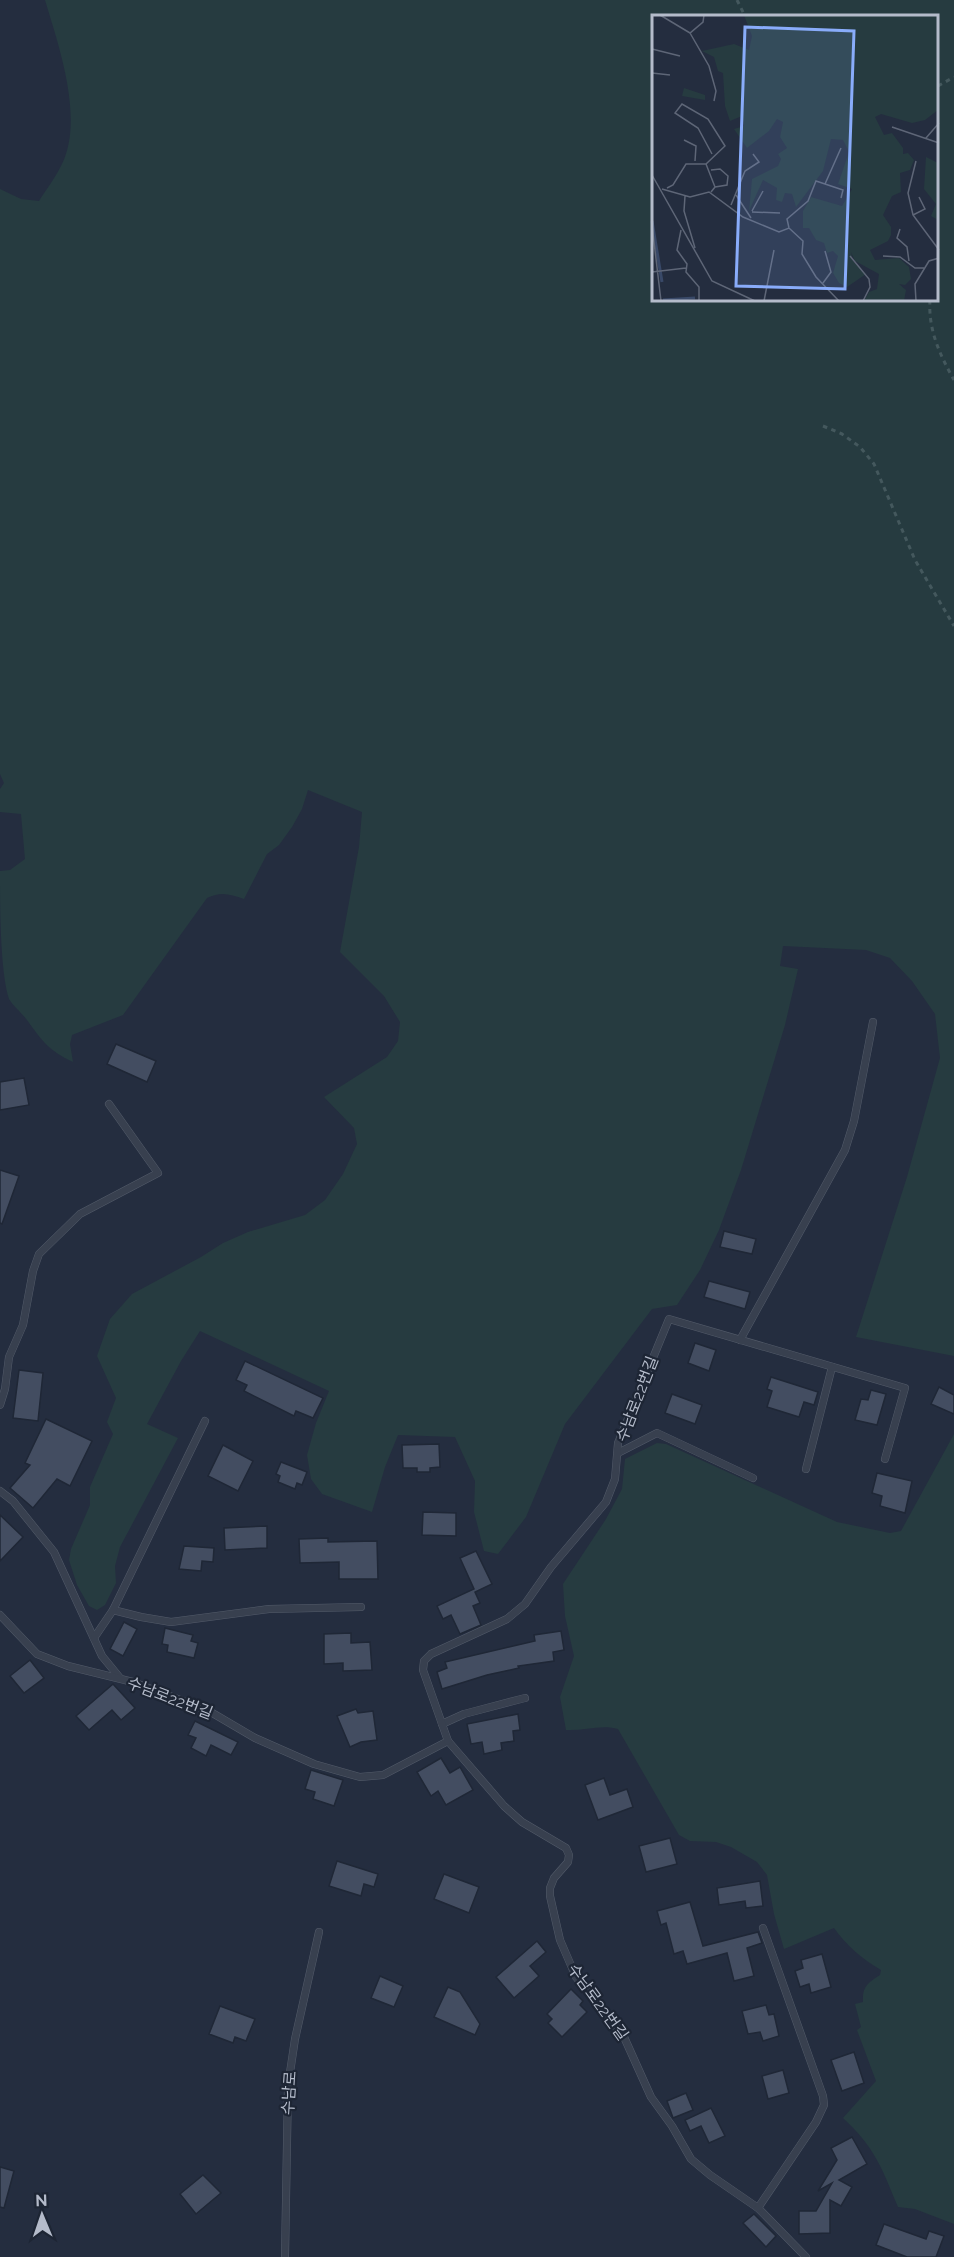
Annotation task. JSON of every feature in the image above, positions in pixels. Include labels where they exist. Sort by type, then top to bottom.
[{"type":"lane","points":[[740,1340],[844,1150],[854,1120],[873,1022]]},
{"type":"lane","points":[[0,1405],[5,1389],[9,1357],[23,1325],[33,1270],[39,1254],[81,1214],[158,1173],[109,1104]]},
{"type":"lane","name":"수남로22번길","points":[[806,2257],[758,2208],[691,2159],[672,2126],[651,2097],[624,2037],[576,1977],[560,1940],[550,1888],[554,1878],[568,1862],[569,1855],[566,1848],[522,1822],[504,1806],[448,1741],[423,1670],[424,1661],[431,1654],[507,1619],[525,1604],[551,1567],[606,1502],[615,1479],[618,1443],[669,1319],[905,1388],[885,1459]]},
{"type":"lane","points":[[806,1469],[832,1367]]},
{"type":"lane","points":[[94,1638],[113,1610],[205,1421]]},
{"type":"lane","points":[[618,1453],[657,1433],[753,1478]]},
{"type":"lane","points":[[0,1491],[13,1501],[54,1552],[102,1656],[120,1678]]},
{"type":"lane","points":[[113,1610],[171,1622],[269,1609],[361,1607]]},
{"type":"lane","name":"수남로22번길","points":[[0,1615],[37,1654],[68,1666],[120,1678],[209,1711],[255,1738],[314,1764],[360,1777],[383,1775],[448,1741]]},
{"type":"lane","points":[[442,1724],[464,1714],[525,1698]]},
{"type":"lane","points":[[758,2208],[816,2122],[824,2105],[823,2096],[764,1928]]},
{"type":"lane","name":"수남로","points":[[285,2257],[286,2138],[291,2059],[319,1932]]},
{"type":"path","points":[[737,0],[744,15]]},
{"type":"path","points":[[939,85],[954,77]]},
{"type":"path","points":[[930,302],[930,314],[938,352],[954,380]]},
{"type":"path","points":[[823,426],[842,434],[860,447],[874,465],[915,560],[954,626]]},
{"type":"green space","points":[[45,0],[954,0],[954,1356],[856,1337],[907,1177],[940,1058],[935,1014],[912,981],[890,958],[866,950],[783,946],[780,966],[798,969],[785,1025],[741,1170],[719,1230],[700,1270],[677,1305],[652,1309],[565,1424],[526,1517],[498,1554],[484,1551],[474,1512],[475,1481],[455,1437],[398,1435],[385,1467],[372,1512],[322,1494],[311,1479],[307,1455],[316,1423],[329,1391],[200,1331],[147,1424],[178,1438],[120,1547],[115,1566],[116,1583],[105,1605],[97,1610],[89,1606],[77,1585],[69,1560],[71,1549],[90,1505],[90,1487],[113,1434],[107,1422],[116,1398],[97,1356],[110,1319],[132,1294],[223,1243],[248,1232],[305,1215],[325,1200],[343,1174],[357,1144],[354,1128],[324,1097],[387,1057],[398,1041],[400,1022],[384,996],[340,952],[359,847],[362,812],[308,790],[302,809],[292,827],[279,845],[267,854],[244,899],[225,894],[207,898],[123,1015],[72,1035],[70,1044],[73,1062],[47,1045],[9,999],[2,955],[0,871],[10,870],[25,859],[21,814],[0,812],[0,789],[4,783],[0,774],[0,189],[21,199],[39,201],[61,166],[68,148],[71,127],[63,61]]},
{"type":"green space","points":[[954,1434],[954,2224],[915,2209],[898,2207],[876,2158],[863,2139],[843,2118],[876,2081],[857,2030],[861,2027],[855,2004],[863,2002],[865,1989],[880,1975],[881,1970],[855,1951],[834,1928],[784,1949],[774,1914],[767,1875],[757,1862],[731,1847],[716,1842],[690,1841],[679,1835],[618,1729],[606,1727],[566,1730],[560,1697],[574,1656],[565,1616],[563,1584],[606,1519],[622,1489],[625,1459],[657,1443],[666,1444],[837,1522],[890,1533],[901,1531]]},
{"type":"building","points":[[116,1044],[156,1061],[147,1082],[107,1064]]},
{"type":"building","points":[[24,1078],[29,1105],[0,1110],[0,1082]]},
{"type":"building","points":[[0,1170],[19,1176],[2,1224],[0,1223]]},
{"type":"building","points":[[724,1231],[756,1239],[752,1254],[720,1247]]},
{"type":"building","points":[[709,1281],[750,1292],[745,1309],[704,1297]]},
{"type":"building","points":[[695,1343],[716,1350],[709,1371],[688,1363]]},
{"type":"building","points":[[245,1361],[323,1398],[313,1418],[296,1411],[294,1416],[244,1391],[247,1385],[236,1380]]},
{"type":"building","points":[[19,1370],[43,1373],[38,1421],[13,1418]]},
{"type":"building","points":[[771,1377],[818,1392],[814,1405],[804,1402],[799,1417],[767,1407],[772,1391],[767,1389]]},
{"type":"building","points":[[939,1387],[954,1395],[954,1414],[931,1404]]},
{"type":"building","points":[[871,1390],[886,1394],[877,1425],[855,1420],[861,1399],[868,1400]]},
{"type":"building","points":[[672,1394],[702,1405],[695,1424],[665,1413]]},
{"type":"building","points":[[46,1419],[92,1441],[70,1486],[57,1479],[33,1508],[10,1488],[30,1465],[25,1463]]},
{"type":"building","points":[[439,1444],[440,1467],[430,1468],[430,1472],[417,1472],[417,1468],[403,1468],[402,1445]]},
{"type":"building","points":[[223,1445],[253,1461],[238,1491],[208,1476]]},
{"type":"building","points":[[281,1462],[307,1472],[302,1485],[297,1483],[295,1489],[278,1482],[280,1476],[276,1474]]},
{"type":"building","points":[[877,1473],[912,1481],[905,1513],[880,1506],[882,1496],[872,1493]]},
{"type":"building","points":[[423,1512],[456,1513],[456,1536],[422,1535]]},
{"type":"building","points":[[0,1515],[23,1537],[0,1561]]},
{"type":"building","points":[[267,1526],[267,1548],[225,1550],[224,1528]]},
{"type":"building","points":[[328,1538],[328,1542],[377,1541],[378,1579],[339,1579],[339,1562],[300,1563],[299,1539]]},
{"type":"building","points":[[184,1546],[214,1548],[213,1562],[202,1561],[201,1571],[179,1569]]},
{"type":"building","points":[[476,1551],[492,1584],[475,1592],[480,1603],[473,1606],[481,1625],[460,1634],[451,1615],[443,1619],[437,1606],[474,1589],[460,1558]]},
{"type":"building","points":[[124,1622],[137,1629],[123,1656],[110,1649]]},
{"type":"building","points":[[165,1628],[193,1635],[191,1641],[198,1643],[194,1658],[167,1652],[168,1645],[162,1644]]},
{"type":"building","points":[[561,1631],[564,1650],[553,1652],[554,1661],[518,1666],[519,1668],[442,1689],[437,1672],[447,1668],[445,1662],[535,1641],[534,1635]]},
{"type":"building","points":[[351,1633],[351,1643],[370,1642],[372,1670],[343,1671],[343,1663],[324,1664],[324,1634]]},
{"type":"building","points":[[30,1660],[44,1678],[24,1693],[10,1676]]},
{"type":"building","points":[[113,1684],[135,1708],[121,1720],[112,1710],[89,1730],[76,1716]]},
{"type":"building","points":[[356,1709],[358,1713],[373,1711],[377,1740],[361,1742],[350,1747],[337,1716]]},
{"type":"building","points":[[518,1714],[520,1730],[513,1731],[514,1741],[501,1743],[502,1750],[484,1754],[482,1742],[471,1744],[467,1724]]},
{"type":"building","points":[[195,1721],[238,1742],[231,1755],[211,1745],[206,1756],[191,1748],[196,1738],[188,1735]]},
{"type":"building","points":[[441,1758],[450,1773],[460,1767],[473,1790],[446,1805],[438,1791],[431,1796],[417,1772]]},
{"type":"building","points":[[311,1770],[343,1780],[334,1806],[313,1799],[315,1792],[305,1789]]},
{"type":"building","points":[[604,1778],[610,1795],[627,1789],[633,1807],[598,1820],[585,1785]]},
{"type":"building","points":[[670,1838],[677,1864],[646,1872],[639,1846]]},
{"type":"building","points":[[337,1861],[378,1874],[374,1887],[364,1884],[361,1896],[329,1886]]},
{"type":"building","points":[[444,1874],[479,1887],[469,1913],[434,1899]]},
{"type":"building","points":[[760,1881],[763,1906],[746,1908],[745,1901],[719,1905],[717,1888]]},
{"type":"building","points":[[690,1902],[703,1946],[758,1932],[762,1943],[747,1948],[754,1976],[734,1981],[727,1953],[687,1964],[683,1951],[674,1954],[666,1923],[661,1925],[657,1911]]},
{"type":"building","points":[[537,1941],[546,1952],[530,1966],[539,1976],[514,1998],[496,1977]]},
{"type":"building","points":[[822,1954],[831,1987],[811,1993],[809,1984],[800,1987],[795,1971],[803,1968],[801,1960]]},
{"type":"building","points":[[380,1976],[403,1986],[394,2007],[371,1998]]},
{"type":"building","points":[[448,1987],[460,1992],[480,2024],[475,2035],[434,2017]]},
{"type":"building","points":[[571,1989],[583,2001],[580,2005],[587,2012],[562,2037],[548,2023],[552,2019],[547,2014]]},
{"type":"building","points":[[766,2005],[769,2015],[774,2014],[779,2036],[763,2041],[760,2032],[748,2034],[742,2011]]},
{"type":"building","points":[[220,2006],[255,2019],[246,2041],[235,2037],[233,2043],[209,2034]]},
{"type":"building","points":[[854,2052],[864,2083],[842,2091],[831,2060]]},
{"type":"building","points":[[783,2070],[789,2093],[768,2099],[762,2076]]},
{"type":"building","points":[[686,2093],[693,2110],[673,2118],[667,2101]]},
{"type":"building","points":[[711,2108],[725,2136],[709,2143],[701,2126],[690,2131],[685,2120]]},
{"type":"building","points":[[852,2137],[867,2164],[839,2180],[852,2187],[841,2206],[830,2200],[830,2233],[799,2234],[799,2211],[816,2211],[832,2183],[818,2191],[837,2160],[831,2148]]},
{"type":"building","points":[[0,2167],[14,2171],[4,2208],[0,2207]]},
{"type":"building","points":[[203,2175],[221,2193],[196,2214],[180,2194]]},
{"type":"building","points":[[754,2214],[776,2236],[766,2247],[743,2223]]},
{"type":"building","points":[[884,2224],[926,2239],[929,2231],[944,2236],[936,2257],[907,2257],[876,2245]]}]
